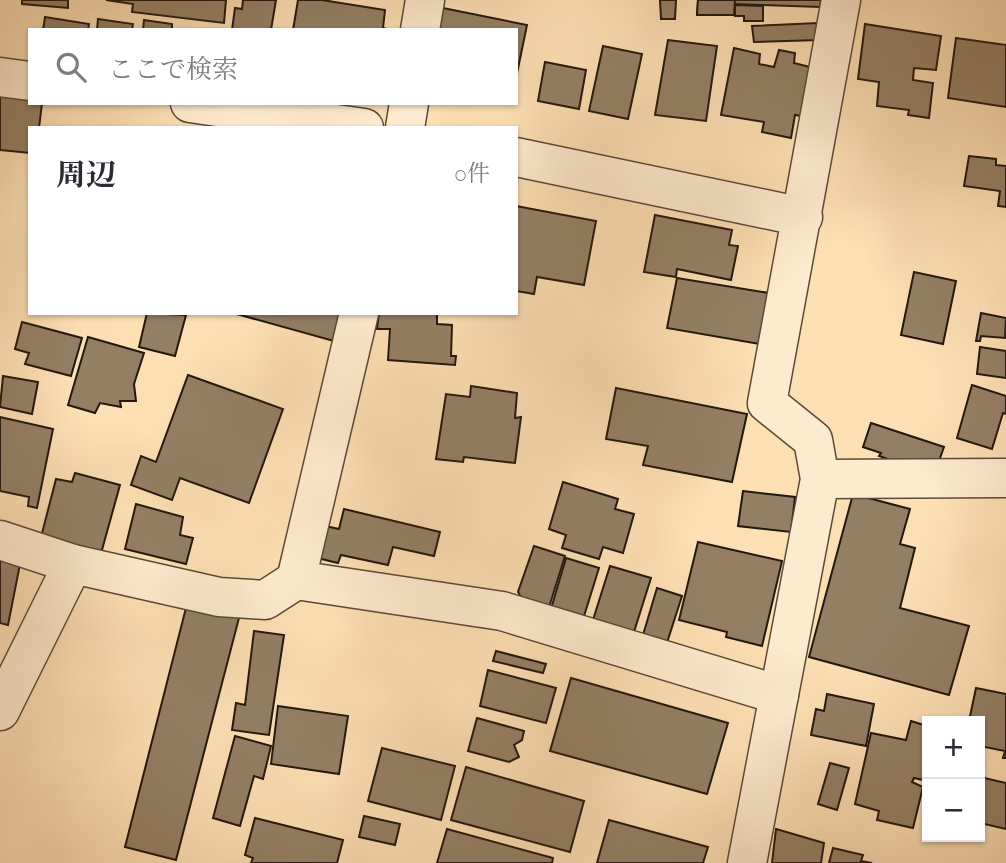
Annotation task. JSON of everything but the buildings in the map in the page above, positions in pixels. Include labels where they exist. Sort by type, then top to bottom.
[{"type":"street","points":[[420,28],[425,0]]},
{"type":"street","points":[[747,863],[820,479],[813,440],[767,403],[841,0]]},
{"type":"street","points":[[0,77],[28,81]]},
{"type":"street","points":[[204,105],[351,126]]},
{"type":"street","points":[[405,126],[409,105]]},
{"type":"street","points":[[518,157],[803,217]]},
{"type":"street","points":[[296,580],[359,315]]},
{"type":"street","points":[[820,479],[1006,478]]},
{"type":"street","points":[[0,540],[73,565],[219,597],[265,600],[296,580],[502,611],[779,695]]},
{"type":"street","points":[[0,711],[73,565]]}]
